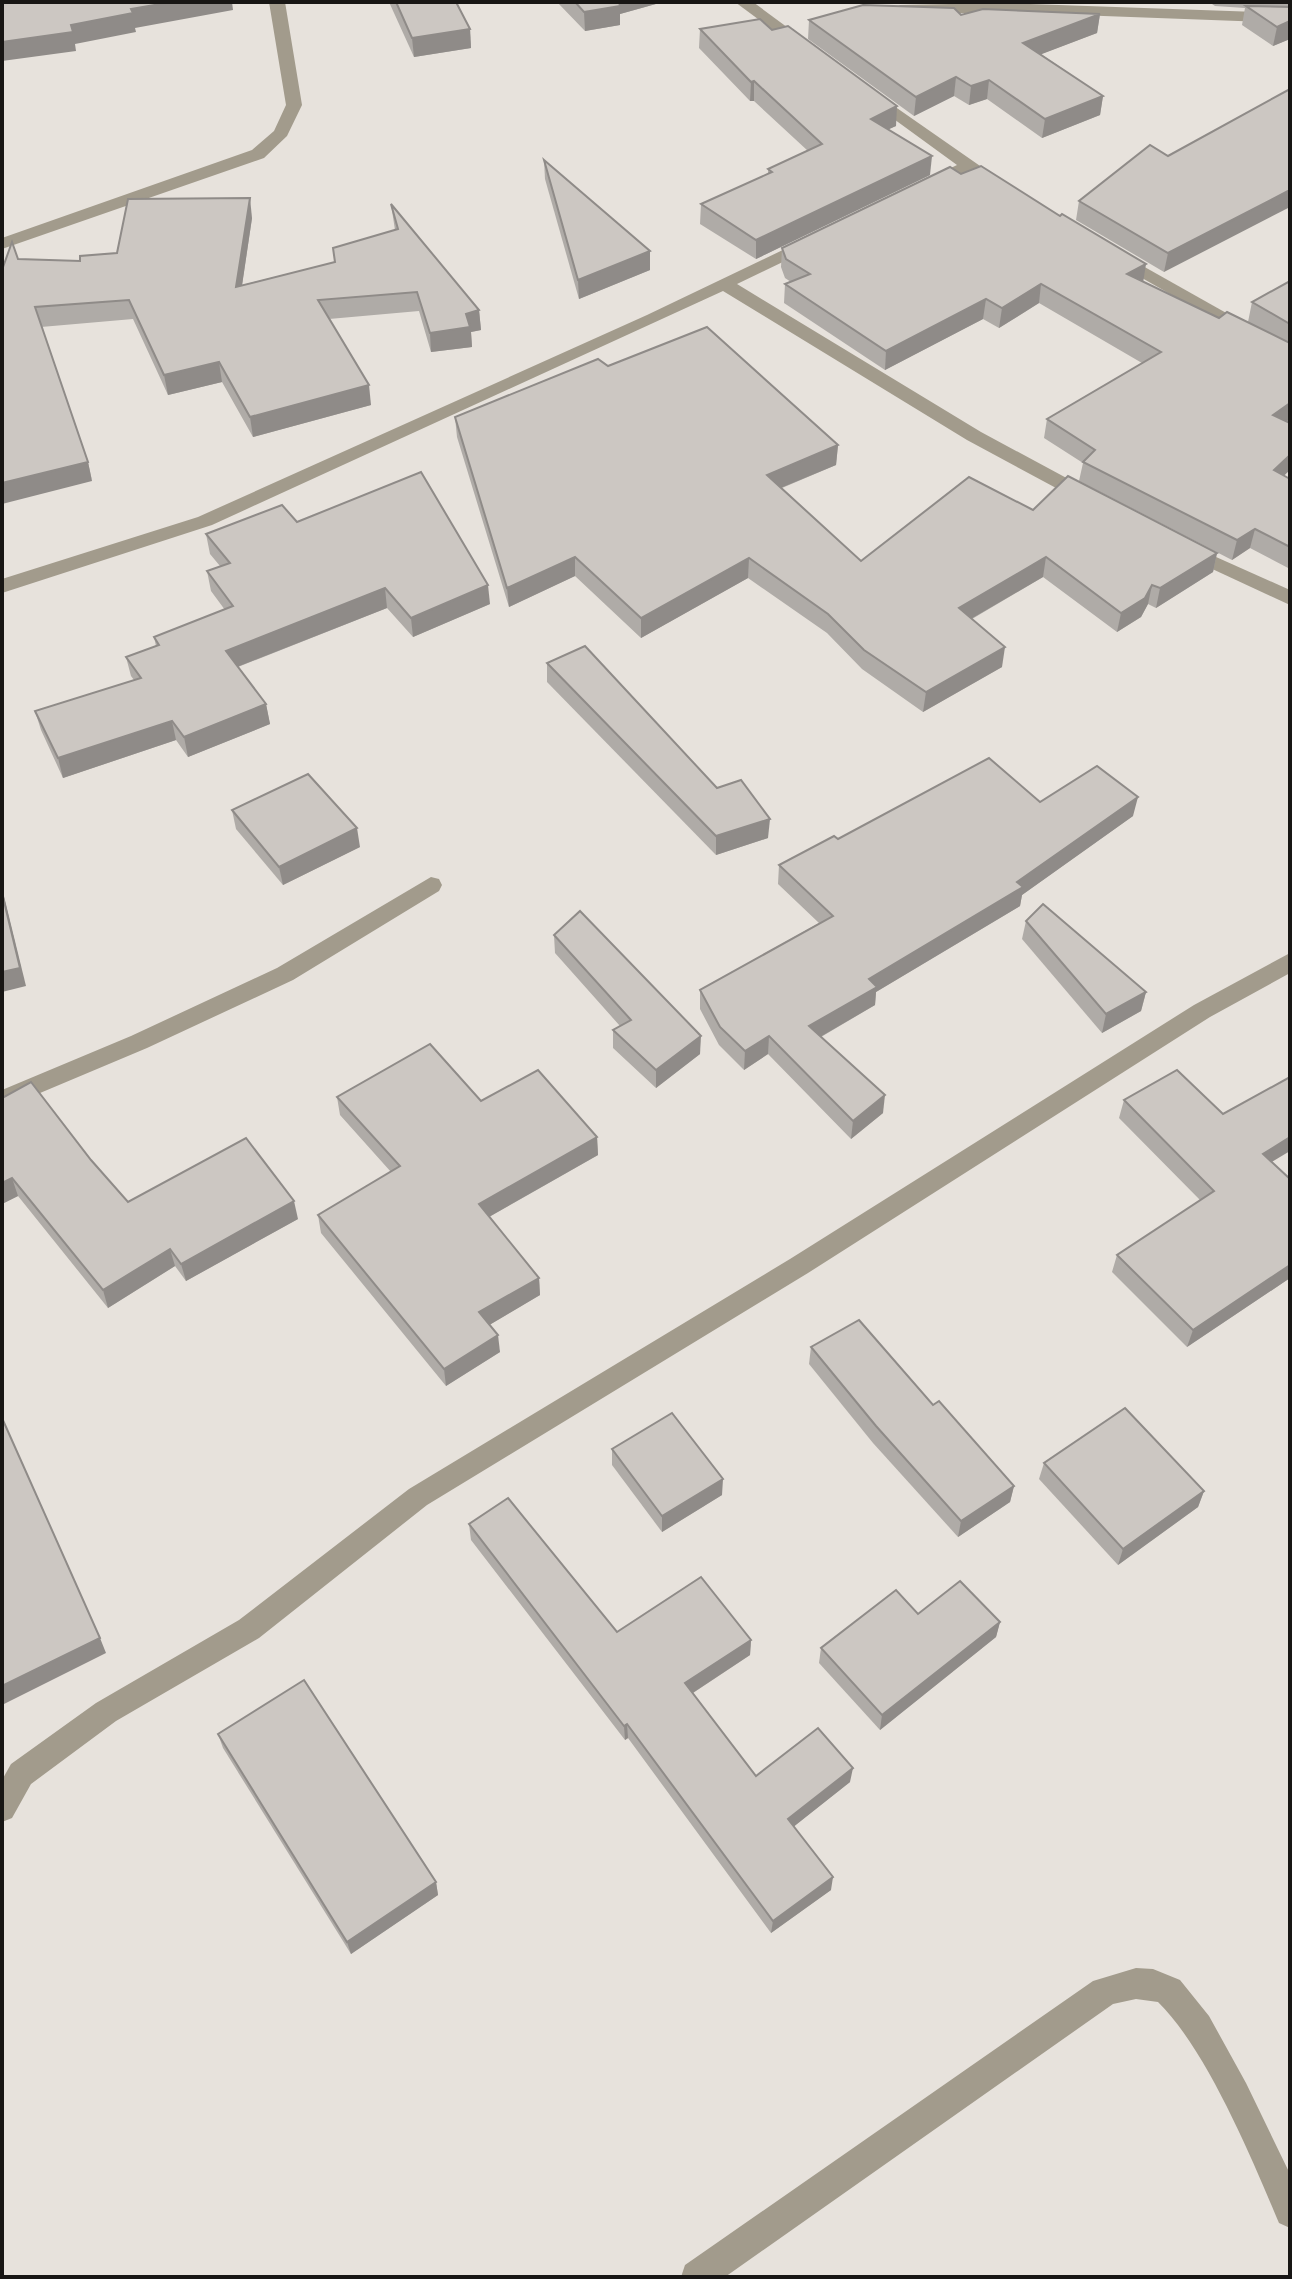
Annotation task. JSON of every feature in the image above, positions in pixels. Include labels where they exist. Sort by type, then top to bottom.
[{"type":"street","points":[[2,244],[258,154],[281,133],[294,105],[277,2]]},
{"type":"street","points":[[743,2],[787,26],[817,55]]},
{"type":"street","points":[[889,12],[968,5],[1068,4],[1217,19],[1290,18]]},
{"type":"street","points":[[854,83],[967,167],[995,183]]},
{"type":"street","points":[[910,194],[967,167]]},
{"type":"street","points":[[2,586],[205,521],[653,319],[824,235]]},
{"type":"street","points":[[1103,248],[1290,357]]},
{"type":"street","points":[[724,284],[974,436],[1106,507]]},
{"type":"street","points":[[1173,542],[1290,598]]},
{"type":"street","points":[[2,1100],[139,1042],[285,974],[431,885]]},
{"type":"street","points":[[2,1808],[21,1774],[106,1712],[249,1629],[418,1497],[799,1266],[1202,1011],[1290,962]]},
{"type":"street","points":[[697,2277],[1104,1992],[1133,1981],[1169,1991],[1195,2020],[1282,2190],[1290,2212]]},
{"type":"building","points":[[2,2],[172,2],[71,25],[73,32],[2,42]]},
{"type":"building","points":[[396,2],[456,2],[470,29],[412,38]]},
{"type":"building","points":[[575,2],[619,2],[620,6],[584,12]]},
{"type":"building","points":[[863,5],[954,8],[961,15],[983,9],[1100,14],[1023,43],[1103,96],[1045,119],[989,80],[971,86],[956,77],[916,97],[809,20]]},
{"type":"building","points":[[1246,6],[1290,7],[1290,21],[1277,27]]},
{"type":"building","points":[[760,19],[772,30],[788,26],[897,106],[871,119],[932,156],[756,240],[701,204],[772,172],[768,169],[822,144],[754,81],[751,82],[700,29]]},
{"type":"building","points":[[1290,89],[1290,190],[1168,253],[1079,201],[1150,145],[1168,156]]},
{"type":"building","points":[[544,160],[650,251],[578,280]]},
{"type":"building","points":[[981,166],[1060,216],[1062,214],[1146,264],[1127,274],[1219,318],[1227,312],[1290,343],[1290,403],[1273,415],[1290,423],[1290,455],[1274,470],[1290,479],[1290,547],[1255,529],[1237,540],[1083,462],[1095,450],[1047,419],[1161,352],[1041,284],[1002,308],[986,299],[886,351],[785,284],[810,274],[786,259],[782,248],[950,167],[961,174]]},
{"type":"building","points":[[250,198],[236,287],[335,262],[333,248],[398,229],[391,204],[479,310],[466,314],[470,327],[430,333],[417,292],[318,300],[369,385],[250,417],[219,362],[164,375],[129,300],[35,307],[88,462],[2,483],[2,270],[12,242],[18,259],[80,261],[80,256],[117,253],[128,199]]},
{"type":"building","points":[[1290,281],[1290,324],[1252,302]]},
{"type":"building","points":[[707,327],[838,445],[767,475],[861,561],[969,477],[1033,510],[1068,476],[1217,553],[1160,588],[1152,585],[1145,598],[1121,613],[1046,557],[959,608],[1005,647],[926,692],[864,650],[828,614],[749,558],[641,618],[575,557],[507,588],[455,417],[598,359],[608,366]]},
{"type":"building","points":[[421,472],[488,585],[411,618],[385,588],[226,651],[266,704],[184,737],[172,721],[58,758],[35,711],[141,678],[126,657],[159,645],[154,637],[233,606],[207,571],[230,563],[206,534],[282,505],[297,522]]},
{"type":"building","points":[[585,646],[717,788],[741,780],[770,819],[716,836],[547,663]]},
{"type":"building","points":[[989,758],[1040,802],[1097,766],[1138,797],[1017,882],[1023,887],[869,979],[877,987],[809,1026],[885,1095],[853,1121],[769,1036],[745,1051],[720,1027],[700,990],[833,916],[779,865],[834,836],[838,839]]},
{"type":"building","points":[[308,774],[357,828],[279,867],[232,810]]},
{"type":"building","points":[[2,893],[20,968],[2,972]]},
{"type":"building","points":[[1043,904],[1146,992],[1106,1014],[1026,921]]},
{"type":"building","points":[[580,911],[701,1036],[656,1070],[613,1030],[631,1020],[554,935]]},
{"type":"building","points":[[430,1044],[481,1101],[538,1070],[597,1137],[479,1204],[539,1278],[479,1312],[498,1335],[444,1369],[318,1215],[400,1166],[337,1097]]},
{"type":"building","points":[[1177,1070],[1223,1114],[1290,1077],[1290,1137],[1263,1154],[1290,1179],[1290,1265],[1193,1330],[1117,1255],[1214,1191],[1124,1100]]},
{"type":"building","points":[[31,1082],[128,1202],[246,1138],[294,1201],[181,1264],[170,1249],[103,1290],[12,1178],[2,1183],[2,1098]]},
{"type":"building","points":[[859,1320],[933,1405],[939,1401],[1014,1486],[961,1521],[811,1347]]},
{"type":"building","points":[[1125,1408],[1204,1491],[1123,1549],[1044,1463]]},
{"type":"building","points":[[672,1413],[723,1479],[662,1516],[612,1449]]},
{"type":"building","points":[[2,1418],[100,1638],[2,1686]]},
{"type":"building","points":[[508,1498],[617,1632],[701,1577],[751,1640],[685,1683],[756,1776],[818,1728],[853,1768],[788,1819],[833,1877],[773,1921],[627,1724],[624,1726],[469,1524]]},
{"type":"building","points":[[960,1581],[1000,1622],[882,1715],[821,1648],[896,1590],[918,1614]]},
{"type":"building","points":[[304,1680],[436,1882],[347,1942],[218,1734]]}]
